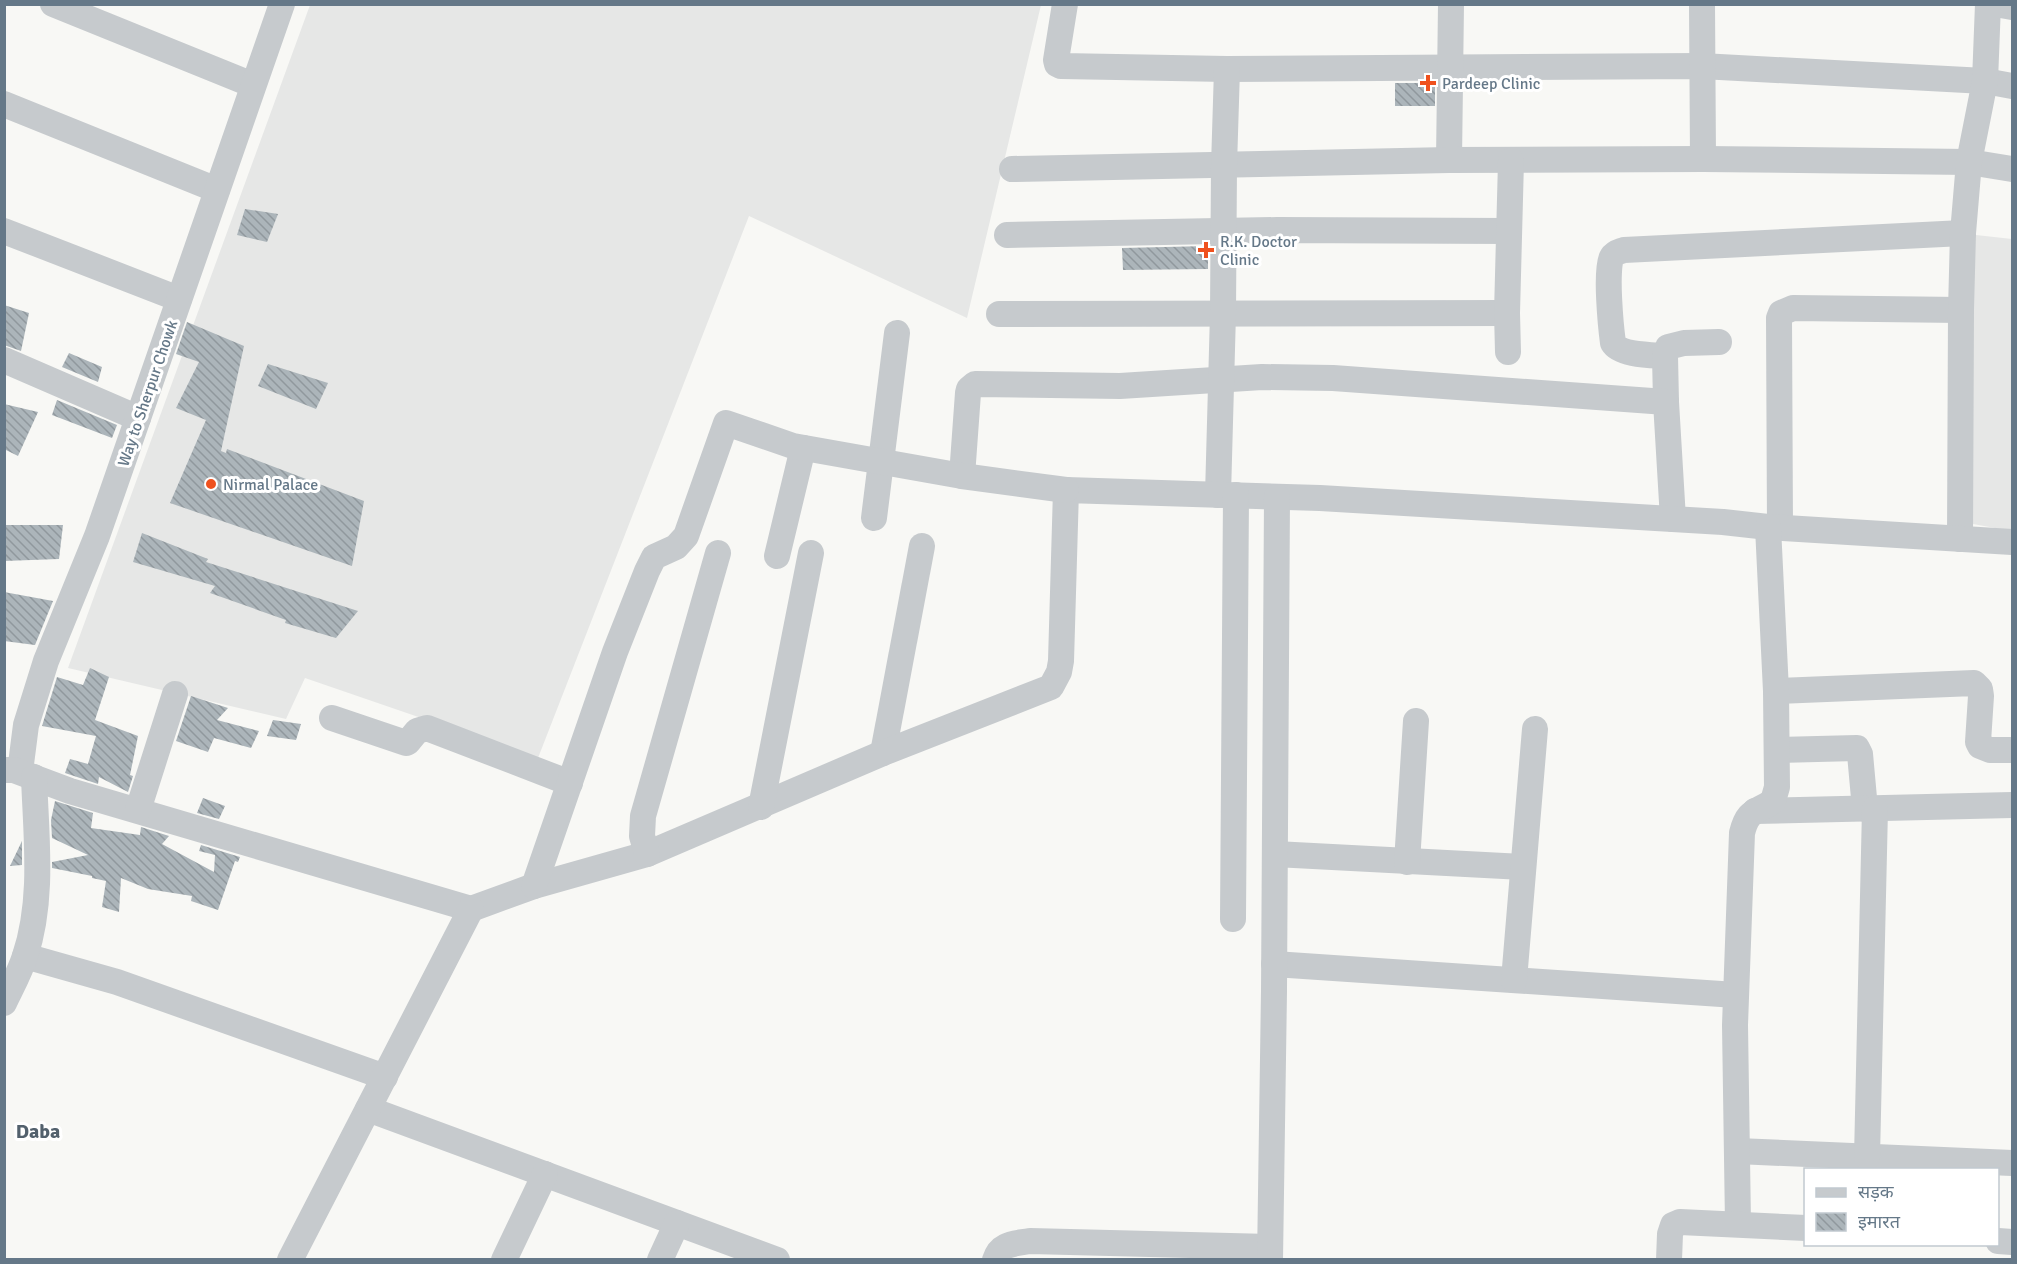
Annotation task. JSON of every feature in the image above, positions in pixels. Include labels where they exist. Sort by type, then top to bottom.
[{"type":"street","points":[[53,4],[253,86]]},
{"type":"street","name":"Way to Sherpur Chowk","points":[[18,773],[26,725],[46,661],[97,536],[282,4]]},
{"type":"street","points":[[1065,4],[1056,60],[1058,65],[1227,69],[1701,66],[1985,81],[2013,86]]},
{"type":"street","points":[[1449,160],[1451,4]]},
{"type":"street","points":[[1702,4],[1703,159]]},
{"type":"street","points":[[1960,539],[1963,233],[1969,162],[1985,81],[1988,4]]},
{"type":"street","points":[[1995,4],[2013,7]]},
{"type":"street","points":[[1227,69],[1220,380],[1227,495],[1236,542],[1233,919]]},
{"type":"street","points":[[4,104],[217,190]]},
{"type":"street","points":[[1012,169],[1449,160],[1703,159],[1969,162],[2013,169]]},
{"type":"street","points":[[1508,352],[1506,313],[1511,161]]},
{"type":"street","points":[[1007,235],[1225,230],[1508,231]]},
{"type":"street","points":[[4,231],[179,299]]},
{"type":"street","points":[[1665,356],[1615,348],[1610,261],[1616,253],[1624,250],[1963,233]]},
{"type":"street","points":[[1738,1224],[1736,995],[1742,833],[1744,825],[1754,811],[1768,804],[1776,796],[1774,527],[1779,318],[1785,310],[1793,308],[1961,310]]},
{"type":"street","points":[[999,314],[1506,313]]},
{"type":"street","points":[[874,518],[897,333]]},
{"type":"street","points":[[1673,519],[1665,356],[1668,347],[1675,344],[1719,342]]},
{"type":"street","points":[[4,360],[138,418]]},
{"type":"street","points":[[962,476],[968,393],[975,384],[1120,386],[1262,377],[1388,381],[1666,402]]},
{"type":"street","points":[[534,886],[615,652],[647,571],[654,557],[676,547],[686,536],[726,423],[803,448],[962,476],[1066,490],[1277,497],[1673,519],[2013,542]]},
{"type":"street","points":[[777,556],[803,448]]},
{"type":"street","points":[[7,989],[25,956],[37,883],[18,773],[471,909],[534,886],[647,854],[762,807],[883,753],[1051,687],[1059,672],[1061,661],[1066,490]]},
{"type":"street","points":[[995,1260],[998,1251],[1005,1245],[1030,1241],[1270,1253],[1277,497]]},
{"type":"street","points":[[1236,542],[1276,542]]},
{"type":"street","points":[[883,753],[922,546]]},
{"type":"street","points":[[647,854],[642,836],[643,816],[717,553]]},
{"type":"street","points":[[762,807],[811,553]]},
{"type":"street","points":[[1776,690],[1974,683],[1980,689],[1981,696],[1978,742],[1980,746],[1990,750],[2013,750]]},
{"type":"street","points":[[138,810],[175,694]]},
{"type":"street","points":[[332,718],[406,743],[417,731],[428,728],[570,783]]},
{"type":"street","points":[[1407,862],[1416,721]]},
{"type":"street","points":[[1514,980],[1534,729]]},
{"type":"street","points":[[1777,750],[1857,748],[1860,754],[1870,809],[1867,1157]]},
{"type":"street","points":[[1754,811],[2013,806]]},
{"type":"street","points":[[1275,854],[1523,867]]},
{"type":"street","points":[[290,1260],[471,909]]},
{"type":"street","points":[[25,956],[117,982],[385,1077]]},
{"type":"street","points":[[1274,964],[1736,995]]},
{"type":"street","points":[[368,1109],[777,1260]]},
{"type":"street","points":[[1737,1151],[2013,1163]]},
{"type":"street","points":[[504,1260],[545,1174]]},
{"type":"street","points":[[1669,1260],[1670,1234],[1673,1226],[1680,1222],[1804,1228]]},
{"type":"street","points":[[660,1260],[677,1223]]},
{"type":"shaded area","points":[[310,5],[1041,5],[967,318],[749,216],[538,758],[305,678],[286,719],[68,668]]},
{"type":"shaded area","points":[[1967,234],[2012,239],[2012,531],[1973,524]]},
{"type":"building","points":[[1395,83],[1435,83],[1435,106],[1395,106]]},
{"type":"building","points":[[245,209],[278,214],[267,242],[237,235]]},
{"type":"building","points":[[1208,246],[1208,269],[1123,270],[1122,248]]},
{"type":"building","points":[[4,305],[29,313],[21,351],[4,345]]},
{"type":"building","points":[[187,322],[244,346],[221,451],[226,453],[227,449],[364,501],[352,566],[170,503],[206,420],[176,408],[199,362],[176,354]]},
{"type":"building","points":[[69,353],[102,367],[98,382],[62,367]]},
{"type":"building","points":[[268,364],[328,383],[316,409],[258,386]]},
{"type":"building","points":[[57,400],[117,425],[112,438],[52,415]]},
{"type":"building","points":[[4,404],[38,412],[18,456],[4,449]]},
{"type":"building","points":[[4,525],[63,525],[59,559],[4,561]]},
{"type":"building","points":[[142,533],[208,559],[206,562],[358,611],[336,638],[285,623],[286,620],[210,593],[215,586],[133,562]]},
{"type":"building","points":[[4,592],[53,601],[35,645],[4,641]]},
{"type":"building","points":[[90,668],[109,677],[95,720],[138,736],[130,775],[133,776],[128,792],[99,777],[98,784],[65,773],[70,759],[88,764],[96,736],[42,726],[57,677],[83,685]]},
{"type":"building","points":[[191,696],[228,708],[217,720],[259,731],[251,748],[214,738],[208,752],[176,741]]},
{"type":"building","points":[[273,720],[301,724],[296,740],[267,736]]},
{"type":"building","points":[[203,798],[225,806],[219,819],[197,813]]},
{"type":"building","points":[[55,801],[93,813],[91,828],[140,835],[141,827],[169,836],[162,844],[214,872],[215,855],[199,851],[201,845],[240,857],[238,862],[235,861],[218,910],[191,901],[192,896],[148,889],[121,878],[119,912],[102,907],[106,881],[52,868],[52,862],[88,855],[52,838],[51,820]]},
{"type":"building","points":[[22,841],[22,865],[10,866]]},
{"type":"place","name":"Pardeep Clinic","points":[[1428,83]]},
{"type":"place","name":"R.K. Doctor Clinic","points":[[1206,250]]},
{"type":"place","name":"Nirmal Palace","points":[[211,484]]},
{"type":"district","name":"Daba","points":[[38,1131]]}]
